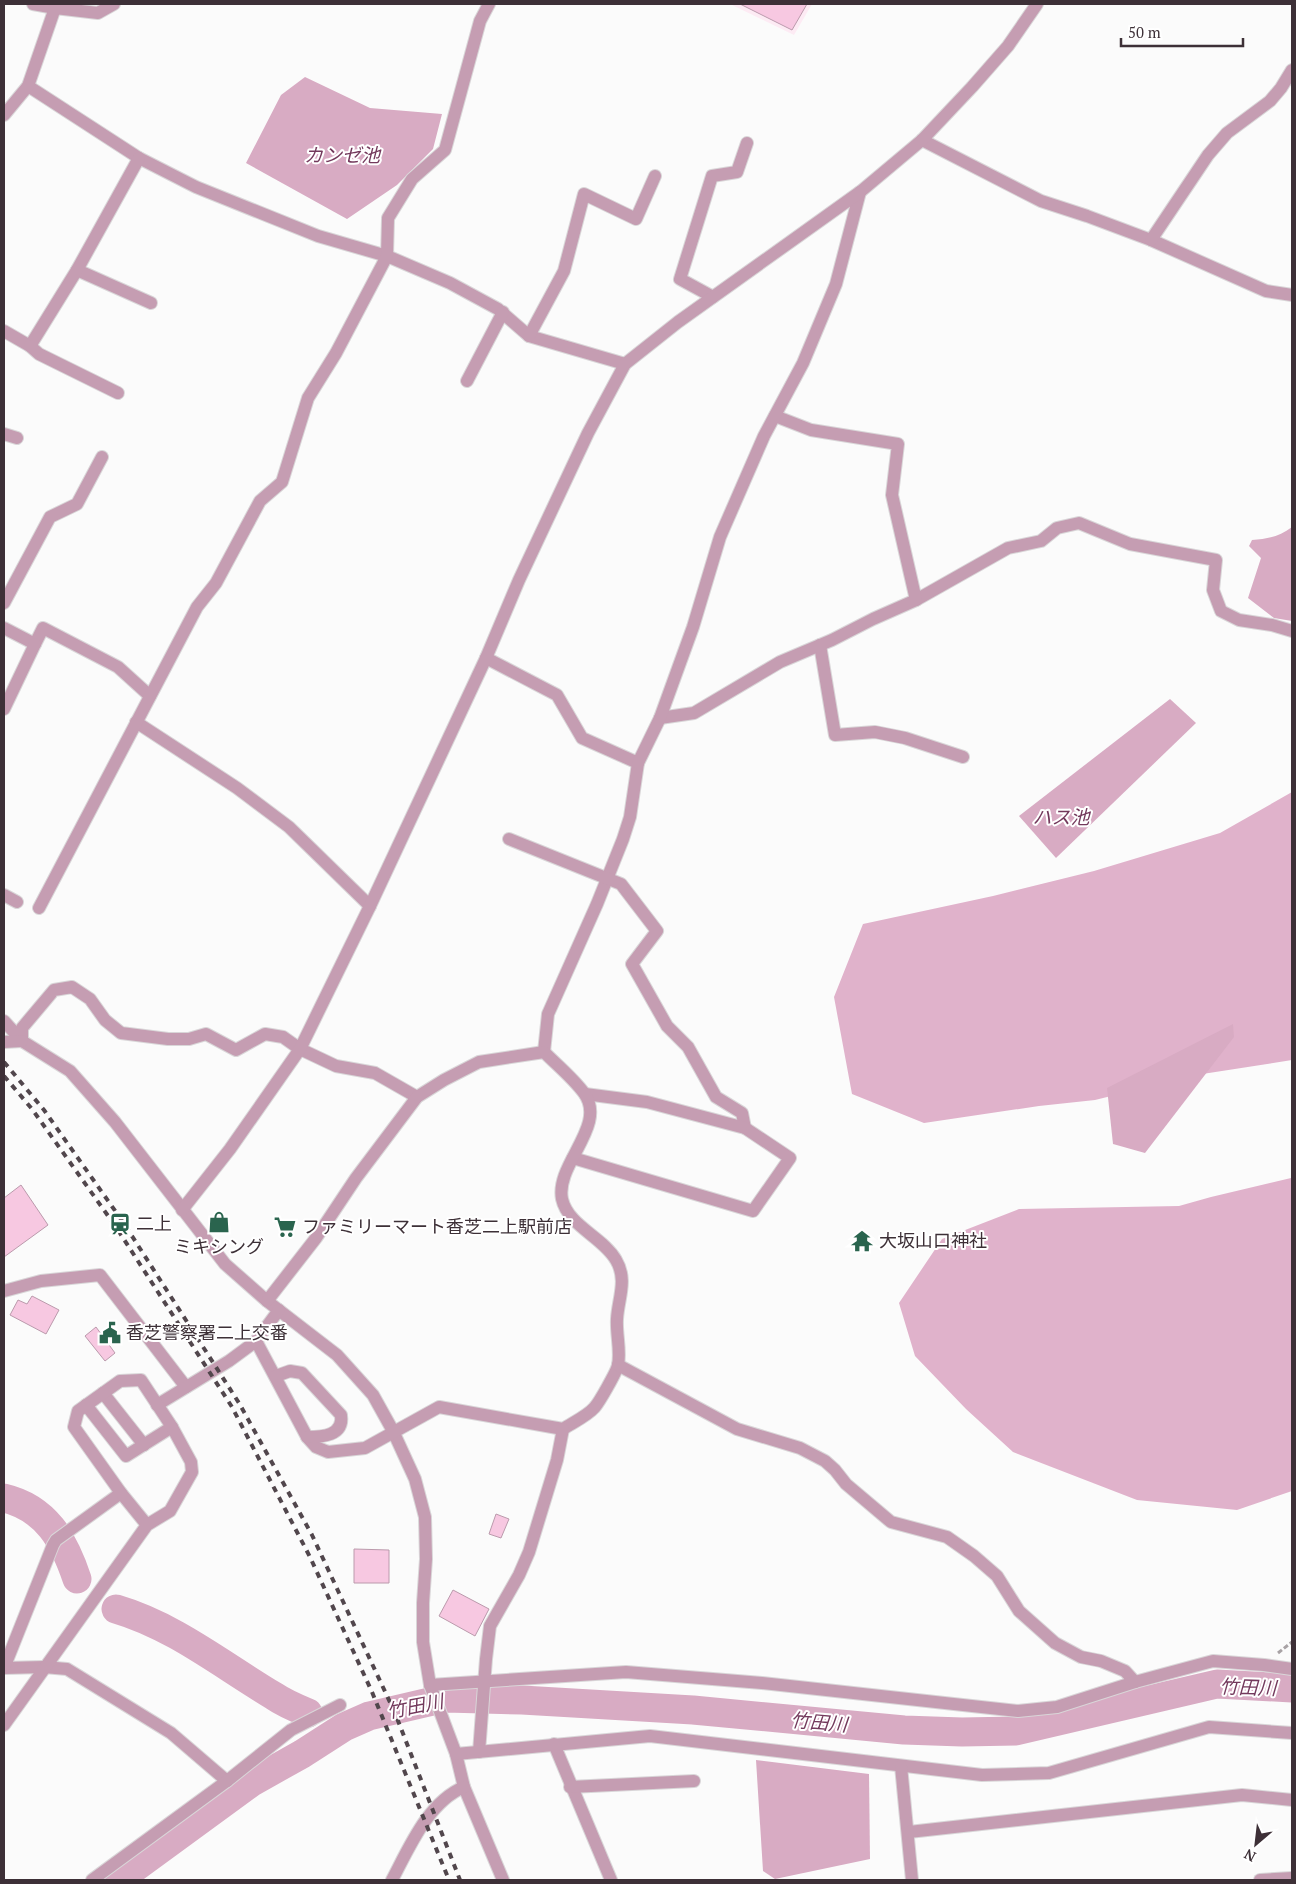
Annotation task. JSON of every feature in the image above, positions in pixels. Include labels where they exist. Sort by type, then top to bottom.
[{"type":"street","points":[[33,4],[98,13],[114,4]]},
{"type":"street","points":[[39,908],[197,607],[216,583],[260,501],[282,482],[308,398],[336,353],[387,256],[388,218],[412,179],[445,150],[480,21],[489,4]]},
{"type":"street","points":[[182,1210],[230,1148],[300,1049],[370,906],[486,658],[519,580],[588,433],[625,364],[713,297],[860,192],[922,140],[1008,46],[1037,4]]},
{"type":"street","points":[[4,115],[28,86],[55,8]]},
{"type":"street","points":[[1150,240],[1208,155],[1227,133],[1270,101],[1292,70]]},
{"type":"street","points":[[28,86],[139,158],[196,187],[264,216],[318,236],[387,256],[450,283],[498,308],[529,336],[625,364]]},
{"type":"street","points":[[922,140],[1040,201],[1087,216],[1150,240],[1266,292],[1292,296]]},
{"type":"street","points":[[713,297],[680,279],[712,176],[737,172],[747,142]]},
{"type":"street","points":[[30,346],[77,270],[139,158]]},
{"type":"street","points":[[529,336],[564,271],[584,194],[636,218],[655,176]]},
{"type":"street","points":[[544,1052],[548,1014],[597,904],[623,839],[630,817],[638,763],[660,718],[693,626],[720,537],[764,436],[803,363],[836,284],[860,192]]},
{"type":"street","points":[[77,270],[151,303]]},
{"type":"street","points":[[467,381],[502,312]]},
{"type":"street","points":[[4,331],[30,346],[39,354],[118,393]]},
{"type":"street","points":[[775,416],[810,430],[898,444],[892,495],[916,600]]},
{"type":"street","points":[[4,434],[17,438]]},
{"type":"street","points":[[4,603],[50,517],[77,504],[102,457]]},
{"type":"street","points":[[660,718],[694,713],[780,662],[916,600],[1008,548],[1041,541],[1057,528],[1079,523],[1130,544],[1216,560],[1213,590],[1221,611],[1239,620],[1272,624],[1292,631]]},
{"type":"street","points":[[4,628],[35,644]]},
{"type":"street","points":[[4,709],[43,628],[118,667],[150,696]]},
{"type":"street","points":[[820,645],[835,735],[875,732],[905,738],[963,757]]},
{"type":"street","points":[[486,658],[557,696],[582,738],[638,763]]},
{"type":"street","points":[[136,722],[236,788],[288,826],[370,906]]},
{"type":"street","points":[[509,839],[621,884],[657,931],[632,964],[667,1026],[688,1047],[716,1097],[742,1113],[745,1128]]},
{"type":"street","points":[[4,896],[17,902]]},
{"type":"street","points":[[22,1041],[22,1028],[48,996],[54,990],[72,987],[90,999],[105,1020],[122,1033],[168,1039],[189,1039],[206,1034],[236,1050],[265,1034],[284,1037],[300,1049],[336,1066],[375,1073],[417,1097]]},
{"type":"street","points":[[4,1021],[22,1041],[70,1071],[115,1122],[225,1264],[267,1301],[337,1356],[373,1395],[415,1479],[425,1517],[426,1559],[423,1642],[430,1685],[456,1754],[464,1787],[503,1880]]},
{"type":"street","points":[[4,1042],[22,1041]]},
{"type":"street","points":[[256,1341],[307,1437],[316,1447],[328,1452],[365,1448],[439,1407],[563,1429],[594,1409],[618,1365],[617,1319],[622,1272],[615,1259],[601,1243],[570,1217],[562,1200],[561,1187],[564,1174],[583,1139],[591,1111],[585,1094],[544,1052]]},
{"type":"street","points":[[267,1301],[316,1238],[361,1171],[417,1097],[479,1062],[544,1052]]},
{"type":"street","points":[[573,1158],[752,1211],[790,1158],[745,1128],[646,1102],[585,1094]]},
{"type":"street","points":[[4,1291],[41,1281],[100,1275],[186,1388]]},
{"type":"street","points":[[157,1405],[229,1361],[256,1341],[279,1310]]},
{"type":"street","points":[[618,1365],[738,1430],[800,1448],[825,1461],[846,1484],[891,1522],[947,1537],[974,1556],[997,1576],[1018,1612],[1055,1643],[1081,1657],[1100,1661],[1125,1672],[1135,1682]]},
{"type":"street","points":[[276,1376],[290,1371],[302,1373],[342,1415],[339,1429],[326,1437],[307,1437]]},
{"type":"street","points":[[4,1725],[148,1525],[170,1511],[192,1472],[191,1462],[172,1427],[142,1380],[120,1381],[78,1411],[74,1427],[121,1493],[148,1525]]},
{"type":"street","points":[[103,1393],[144,1445]]},
{"type":"street","points":[[86,1405],[126,1456],[172,1427]]},
{"type":"street","points":[[479,1752],[490,1626],[519,1575],[529,1552],[557,1460],[563,1429]]},
{"type":"street","points":[[121,1493],[60,1537],[53,1545],[4,1668],[44,1667],[67,1669],[171,1734],[227,1782]]},
{"type":"street","points":[[430,1685],[626,1672],[762,1683],[1018,1710],[1057,1706],[1213,1661],[1292,1669]]},
{"type":"street","points":[[93,1880],[227,1782],[291,1730],[340,1705]]},
{"type":"street","points":[[456,1754],[650,1736],[982,1775],[1049,1773],[1208,1727],[1292,1733]]},
{"type":"street","points":[[554,1744],[611,1880]]},
{"type":"street","points":[[901,1766],[909,1832],[912,1880]]},
{"type":"street","points":[[570,1786],[694,1781]]},
{"type":"street","points":[[392,1880],[417,1832],[451,1793],[464,1787]]},
{"type":"street","points":[[909,1832],[1242,1795],[1292,1800]]},
{"type":"street","points":[[1260,1880],[1292,1878]]},
{"type":"shaded area","points":[[730,4],[812,4],[794,35]]},
{"type":"shaded area","points":[[1292,792],[1292,1060],[1196,1075],[1095,1100],[1039,1106],[924,1123],[852,1094],[834,997],[863,924],[993,896],[1094,871],[1220,833]]},
{"type":"shaded area","points":[[1292,1175],[1292,1491],[1237,1510],[1137,1500],[1013,1452],[966,1409],[915,1356],[899,1303],[942,1239],[1019,1209],[1179,1206],[1291,1178]]},
{"type":"water","name":"カンゼ池","points":[[305,77],[370,108],[442,114],[433,149],[397,185],[347,219],[246,163],[281,95]]},
{"type":"water","points":[[1292,527],[1292,621],[1274,618],[1248,598],[1261,558],[1249,546],[1252,540],[1273,537]]},
{"type":"water","name":"ハス池","points":[[1170,699],[1196,723],[1056,858],[1019,816]]},
{"type":"water","points":[[1233,1024],[1234,1037],[1145,1153],[1113,1144],[1107,1088]]},
{"type":"water","points":[[756,1760],[869,1774],[870,1859],[775,1879],[763,1871]]},
{"type":"building","points":[[740,4],[807,4],[792,30]]},
{"type":"building","points":[[21,1185],[48,1225],[4,1257],[4,1198]]},
{"type":"building","points":[[32,1296],[59,1310],[46,1334],[10,1315],[18,1300],[27,1304]]},
{"type":"building","points":[[96,1327],[115,1353],[105,1361],[85,1336]]},
{"type":"building","points":[[496,1514],[509,1519],[501,1538],[489,1534]]},
{"type":"building","points":[[354,1549],[389,1550],[389,1583],[354,1583]]},
{"type":"building","points":[[453,1590],[489,1609],[475,1636],[439,1616]]},
{"type":"waterway","name":"竹田川","points":[[4,1498],[31,1509],[42,1518],[66,1551],[77,1579]]},
{"type":"waterway","name":"竹田川","points":[[116,1609],[158,1625],[197,1647],[278,1699],[308,1713]]},
{"type":"waterway","name":"竹田川","points":[[118,1880],[252,1782],[302,1754],[344,1727],[369,1716],[446,1698],[522,1700],[693,1710],[904,1730],[962,1732],[1016,1731],[1217,1684],[1292,1688]]},
{"type":"railway","points":[[4,1062],[44,1110],[123,1222],[239,1403],[312,1535],[395,1713],[460,1880]]},
{"type":"railway","points":[[4,1076],[32,1109],[116,1227],[232,1407],[310,1557],[372,1692],[449,1880]]},
{"type":"place","name":"ミキシング","points":[[219,1222]]},
{"type":"place","name":"二上","points":[[120,1224]]},
{"type":"place","name":"ファミリーマート香芝二上駅前店","points":[[285,1227]]},
{"type":"place","name":"大坂山口神社","points":[[862,1241]]},
{"type":"place","name":"香芝警察署二上交番","points":[[110,1333]]}]
